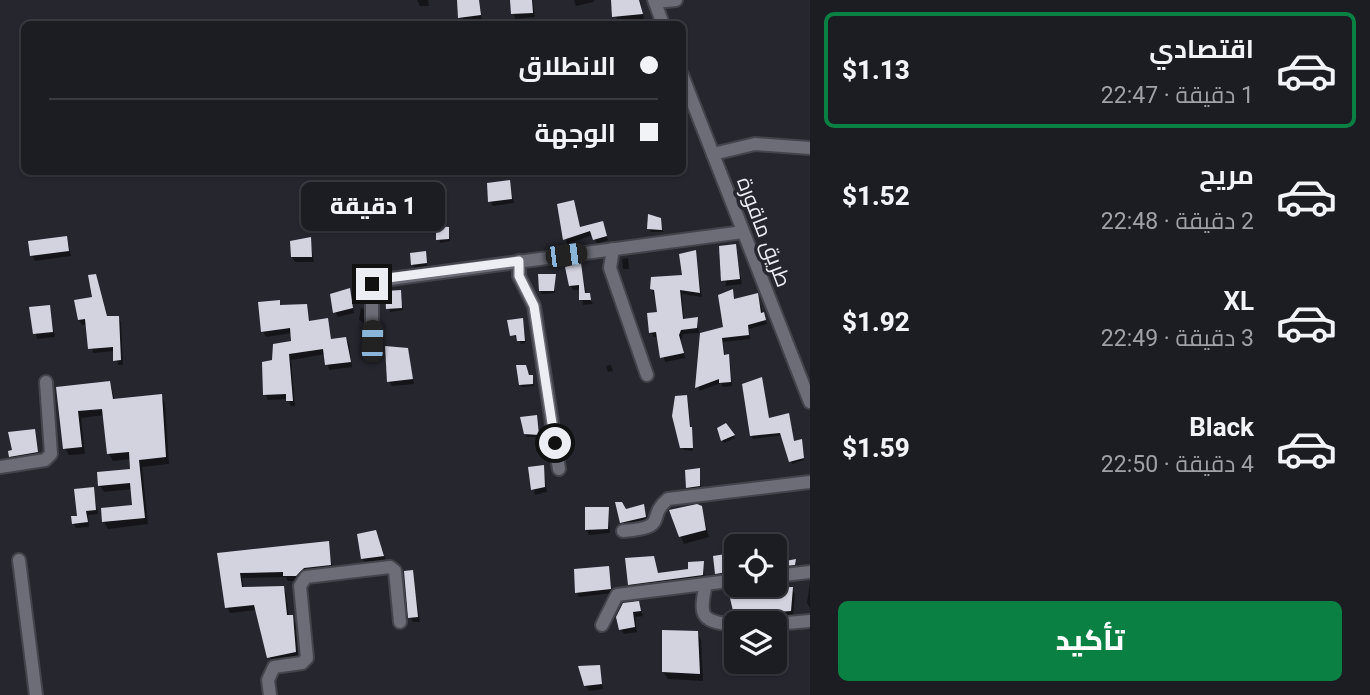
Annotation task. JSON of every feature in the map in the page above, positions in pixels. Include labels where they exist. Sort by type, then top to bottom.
[{"type":"street","points":[[662,21],[654,1],[676,0]]},
{"type":"street","name":"طريق ماقورة","points":[[686,85],[810,402]]},
{"type":"street","points":[[713,154],[755,144],[810,148]]},
{"type":"street","points":[[372,341],[372,284],[375,281],[743,232]]},
{"type":"street","points":[[613,249],[610,268],[646,375]]},
{"type":"street","points":[[519,261],[519,276],[534,306],[559,469]]},
{"type":"street","points":[[0,467],[45,460],[51,454],[46,382]]},
{"type":"street","points":[[623,531],[646,529],[654,524],[661,506],[668,499],[810,482]]},
{"type":"street","points":[[19,560],[36,695]]},
{"type":"street","points":[[270,695],[268,680],[274,667],[302,663],[307,658],[300,586],[306,577],[390,567],[395,570],[397,580],[400,622]]},
{"type":"street","points":[[787,575],[810,572]]},
{"type":"street","points":[[602,625],[617,595],[724,582]]},
{"type":"street","points":[[706,584],[701,606],[704,617],[712,623],[724,624]]},
{"type":"street","points":[[787,623],[810,621]]},
{"type":"building","points":[[457,0],[479,0],[481,15],[458,18]]},
{"type":"building","points":[[510,0],[532,0],[533,13],[511,14]]},
{"type":"building","points":[[611,0],[639,0],[643,14],[612,17]]},
{"type":"building","points":[[510,180],[512,199],[488,202],[487,183]]},
{"type":"building","points":[[574,200],[580,227],[603,221],[607,236],[593,240],[590,231],[563,240],[557,204]]},
{"type":"building","points":[[648,214],[661,218],[662,230],[647,229]]},
{"type":"building","points":[[436,226],[449,227],[449,239],[436,240]]},
{"type":"building","points":[[67,236],[69,251],[30,256],[28,241]]},
{"type":"building","points":[[311,237],[312,257],[291,257],[290,241]]},
{"type":"building","points":[[736,244],[740,279],[721,281],[719,246]]},
{"type":"building","points":[[696,250],[700,293],[680,290],[683,319],[698,317],[697,328],[681,330],[679,335],[684,353],[660,358],[656,332],[649,333],[647,313],[657,312],[654,290],[650,289],[651,277],[682,275],[679,254]]},
{"type":"building","points":[[426,251],[427,263],[411,265],[410,253]]},
{"type":"building","points":[[581,263],[585,293],[590,293],[591,300],[579,300],[579,285],[569,286],[565,267]]},
{"type":"building","points":[[96,274],[107,316],[119,316],[121,360],[113,361],[113,347],[88,349],[85,319],[78,320],[74,300],[92,297],[88,275]]},
{"type":"building","points":[[538,274],[556,274],[554,291],[539,291]]},
{"type":"building","points":[[350,288],[353,308],[333,313],[330,294]]},
{"type":"building","points":[[733,289],[734,299],[758,293],[761,313],[764,312],[766,320],[748,325],[749,335],[722,338],[724,355],[729,354],[731,382],[719,383],[719,379],[695,388],[700,333],[723,327],[718,295]]},
{"type":"building","points":[[401,290],[402,308],[386,309],[385,291]]},
{"type":"building","points":[[280,300],[280,305],[307,304],[309,321],[328,318],[331,339],[346,337],[351,362],[325,365],[323,349],[289,354],[293,401],[286,401],[286,394],[263,395],[262,362],[272,360],[273,344],[291,341],[290,328],[261,332],[258,302]]},
{"type":"building","points":[[50,305],[53,332],[33,334],[29,307]]},
{"type":"building","points":[[523,318],[525,341],[517,341],[516,335],[510,336],[507,320]]},
{"type":"building","points":[[385,346],[408,348],[413,379],[387,382]]},
{"type":"building","points":[[516,365],[526,365],[529,375],[533,375],[533,384],[519,385]]},
{"type":"building","points":[[762,377],[769,418],[789,413],[794,441],[802,439],[804,458],[789,462],[780,433],[750,436],[742,384]]},
{"type":"building","points":[[110,381],[113,399],[162,394],[166,457],[139,460],[145,518],[102,522],[101,508],[132,505],[130,483],[98,486],[97,472],[130,469],[129,452],[107,454],[102,409],[78,411],[82,447],[63,449],[56,387]]},
{"type":"building","points":[[687,395],[693,448],[680,448],[672,416],[675,396]]},
{"type":"building","points":[[537,415],[539,435],[524,434],[520,417]]},
{"type":"building","points":[[726,423],[735,435],[721,441],[717,428]]},
{"type":"building","points":[[35,429],[38,452],[9,457],[8,451],[12,450],[8,432]]},
{"type":"building","points":[[544,465],[545,487],[531,490],[528,467]]},
{"type":"building","points":[[700,468],[700,486],[686,488],[685,470]]},
{"type":"building","points":[[94,487],[96,510],[86,511],[88,522],[72,524],[71,516],[77,516],[74,489]]},
{"type":"building","points":[[615,502],[622,502],[626,509],[644,504],[646,517],[620,523]]},
{"type":"building","points":[[697,504],[702,506],[706,530],[679,537],[669,510]]},
{"type":"building","points":[[585,507],[609,507],[608,529],[585,530]]},
{"type":"building","points":[[376,530],[384,556],[361,559],[357,534]]},
{"type":"building","points":[[329,541],[331,565],[304,568],[296,576],[283,576],[283,572],[240,573],[242,587],[284,586],[287,615],[293,615],[296,652],[267,658],[254,605],[225,608],[217,553]]},
{"type":"building","points":[[724,554],[724,573],[715,574],[713,556]]},
{"type":"building","points":[[654,556],[658,573],[688,569],[688,562],[704,561],[703,575],[628,585],[625,558]]},
{"type":"building","points":[[796,559],[795,565],[787,566],[787,561]]},
{"type":"building","points":[[609,566],[611,589],[575,593],[574,569]]},
{"type":"building","points":[[413,570],[418,617],[408,618],[404,571]]},
{"type":"building","points":[[787,587],[793,587],[791,611],[733,611],[730,597],[787,597]]},
{"type":"building","points":[[639,601],[641,611],[633,612],[635,627],[619,630],[616,617],[623,603]]},
{"type":"building","points":[[662,630],[698,631],[700,674],[662,672]]},
{"type":"building","points":[[600,665],[602,684],[584,686],[578,666]]},
{"type":"route","points":[[372,284],[380,279],[519,261],[522,285],[534,306],[555,443]]}]
